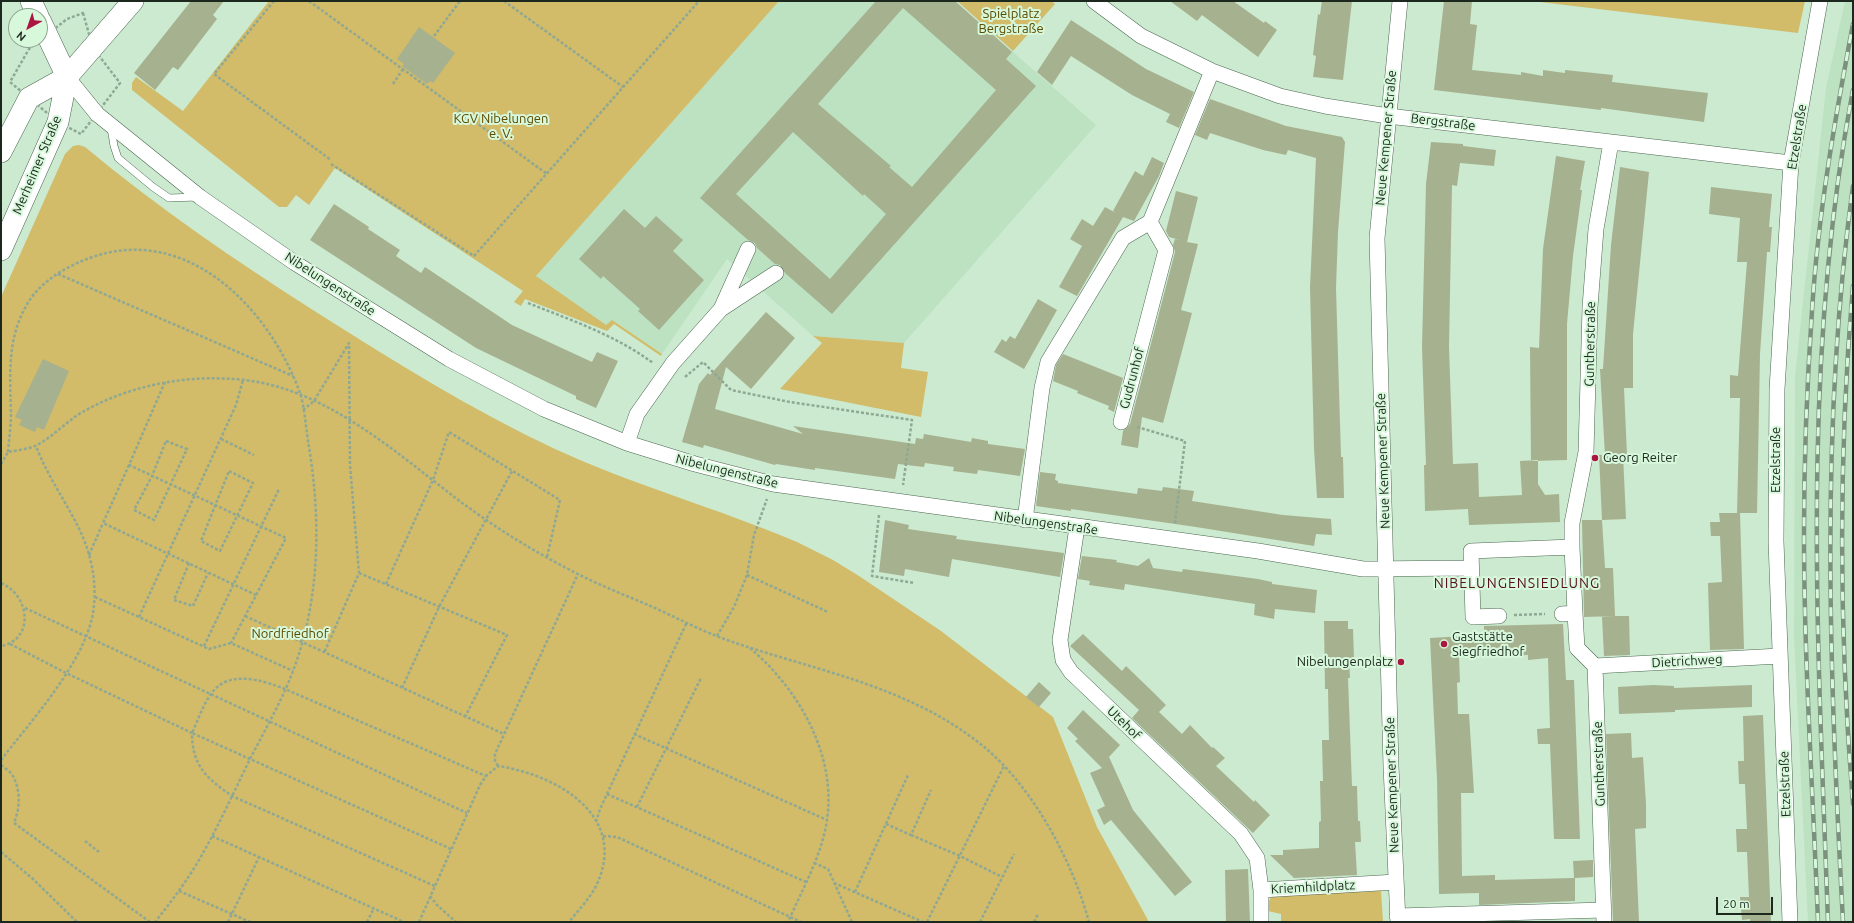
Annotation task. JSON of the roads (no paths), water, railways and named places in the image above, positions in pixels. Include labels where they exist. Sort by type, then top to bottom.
[{"type":"street","name":"Merheimer Straße","points":[[1,152],[29,98],[67,77],[133,1]]},
{"type":"street","name":"Bergstraße","points":[[1094,1],[1141,36],[1212,71],[1280,96],[1326,106],[1388,116],[1791,163]]},
{"type":"street","name":"Neue Kempener Straße","points":[[1397,919],[1377,238],[1400,1]]},
{"type":"street","name":"Etzelstraße","points":[[1790,922],[1776,541],[1777,389],[1791,163],[1820,1]]},
{"type":"street","points":[[48,37],[67,77]]},
{"type":"street","points":[[1025,520],[1042,388],[1048,362],[1123,238],[1150,222],[1212,71]]},
{"type":"street","name":"Merheimer Straße","points":[[1,250],[58,122],[67,77]]},
{"type":"street","name":"Nibelungenstraße","points":[[67,77],[97,114],[110,126],[200,197],[295,263],[449,359],[544,409],[626,444],[773,484],[1258,551],[1363,569],[1471,568]]},
{"type":"street","name":"Guntherstraße","points":[[1572,547],[1572,524],[1586,452],[1590,307],[1596,228],[1611,142]]},
{"type":"street","name":"Gudrunhof","points":[[1121,422],[1166,250],[1150,222]]},
{"type":"street","points":[[721,309],[748,249]]},
{"type":"street","points":[[626,444],[637,414],[666,373],[721,309],[776,273]]},
{"type":"street","name":"Utehof","points":[[1077,527],[1060,640],[1063,660],[1071,672],[1241,834],[1257,858],[1261,890]]},
{"type":"street","points":[[1499,616],[1473,617],[1470,551],[1572,547],[1568,613],[1577,648],[1595,666]]},
{"type":"street","name":"Dietrichweg","points":[[1595,666],[1780,656]]},
{"type":"street","name":"Guntherstraße","points":[[1595,666],[1604,916]]},
{"type":"street","name":"Kriemhildplatz","points":[[1261,922],[1261,890],[1396,882]]},
{"type":"street","points":[[1397,919],[1604,916]]},
{"type":"lane","points":[[110,126],[118,158],[153,187],[169,198],[200,197]]},
{"type":"railway","points":[[1818,922],[1805,630],[1804,533],[1806,422],[1812,311],[1818,239],[1834,131],[1853,24]]},
{"type":"railway","points":[[1828,922],[1820,713],[1818,609],[1817,505],[1819,401],[1825,297],[1836,193],[1853,90]]},
{"type":"railway","points":[[1843,922],[1831,646],[1831,462],[1835,370],[1842,278],[1853,186]]},
{"type":"railway","points":[[1853,286],[1845,415],[1842,545],[1845,675],[1853,804]]},
{"type":"place","name":"Georg Reiter","points":[[1595,458]]},
{"type":"place","name":"Gaststätte Siegfriedhof","points":[[1444,644]]},
{"type":"place","name":"Nibelungenplatz","points":[[1401,662]]},
{"type":"district","name":"NIBELUNGENSIEDLUNG","points":[[1517,583]]},
{"type":"park label","name":"Spielplatz Bergstraße","points":[[1011,22]]},
{"type":"park label","name":"KGV Nibelungen e. V.","points":[[501,126]]},
{"type":"park label","name":"Nordfriedhof","points":[[290,634]]}]
